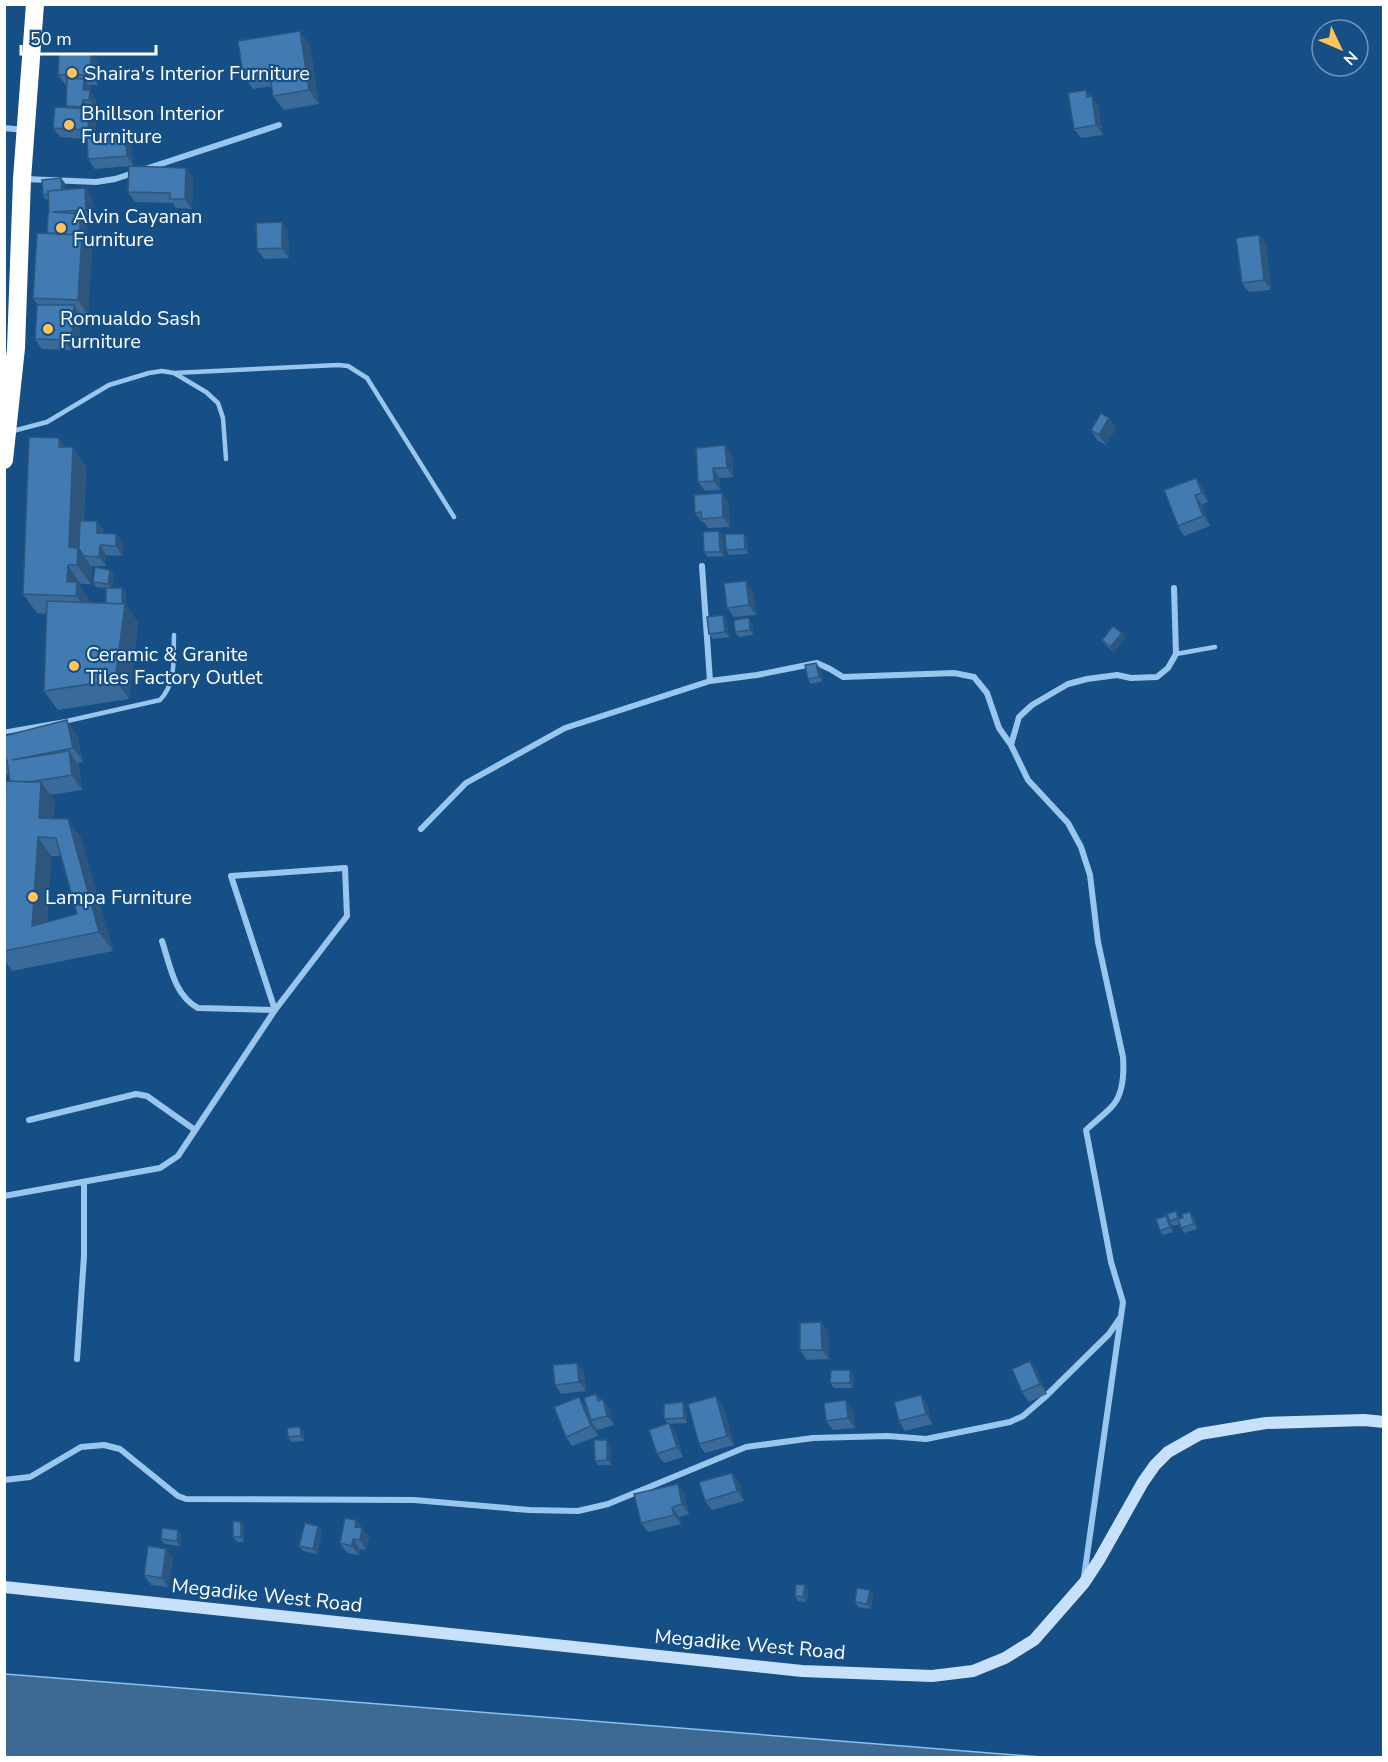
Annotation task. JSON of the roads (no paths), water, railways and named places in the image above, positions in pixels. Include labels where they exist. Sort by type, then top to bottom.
[{"type":"highway","points":[[4,459],[8,378],[16,348],[22,179],[35,4]]},
{"type":"street","points":[[22,179],[96,182],[115,179],[279,125]]},
{"type":"street","points":[[4,128],[26,130]]},
{"type":"street","points":[[702,566],[710,681]]},
{"type":"street","points":[[1011,745],[1019,717],[1032,705],[1060,689],[1087,679],[1117,675],[1131,678],[1157,677],[1168,668],[1176,654],[1174,588]]},
{"type":"street","points":[[421,830],[466,783],[565,728],[710,681],[757,675],[817,663],[843,677],[954,673],[974,677],[987,693],[999,728],[1011,745],[1028,780],[1068,823],[1081,847],[1090,874],[1098,942],[1121,1042],[1124,1072],[1121,1087],[1114,1104],[1086,1130],[1111,1262],[1123,1302],[1084,1583]]},
{"type":"street","points":[[4,1196],[160,1168],[178,1156],[275,1010],[347,916],[345,868],[231,876],[275,1010]]},
{"type":"street","points":[[162,941],[178,989],[188,1002],[198,1008],[275,1010]]},
{"type":"street","points":[[29,1120],[136,1094],[147,1096],[195,1130]]},
{"type":"street","points":[[77,1359],[84,1256],[84,1182]]},
{"type":"street","points":[[4,1480],[30,1477],[81,1447],[104,1445],[120,1449],[178,1496],[186,1499],[414,1500],[529,1510],[578,1511],[608,1504],[746,1447],[813,1438],[888,1436],[926,1439],[1010,1422],[1023,1416],[1051,1391],[1109,1334],[1121,1317]]},
{"type":"street","name":"Megadike West Road","points":[[4,1587],[802,1671],[932,1676],[973,1671],[1005,1658],[1034,1640],[1084,1583],[1100,1560],[1143,1482],[1168,1452],[1200,1434],[1266,1423],[1364,1420],[1383,1422]]},
{"type":"lane","points":[[7,433],[47,423],[109,385],[149,373],[348,366],[367,378],[454,517]]},
{"type":"lane","points":[[174,373],[206,392],[218,403],[223,418],[226,459]]},
{"type":"lane","points":[[4,732],[160,700],[172,682],[174,635]]},
{"type":"lane","points":[[1176,654],[1215,647]]},
{"type":"water","points":[[5,1674],[1041,1757],[5,1757]]},
{"type":"place","name":"Shaira's Interior Furniture","points":[[72,73]]},
{"type":"place","name":"Bhillson Interior Furniture","points":[[69,125]]},
{"type":"place","name":"Alvin Cayanan Furniture","points":[[61,228]]},
{"type":"place","name":"Romualdo Sash Furniture","points":[[48,329]]},
{"type":"place","name":"Ceramic & Granite Tiles Factory Outlet","points":[[74,666]]},
{"type":"place","name":"Lampa Furniture","points":[[33,897]]}]
